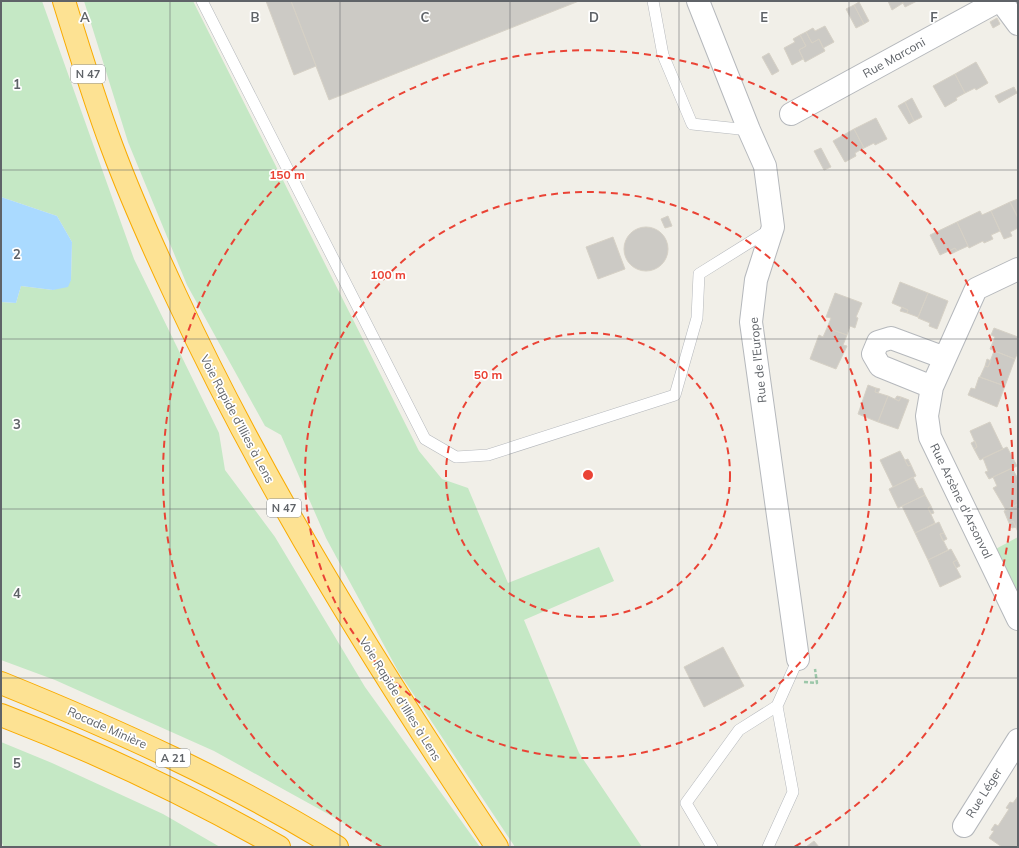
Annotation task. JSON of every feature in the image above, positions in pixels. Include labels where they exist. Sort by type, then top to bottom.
[{"type":"highway","name":"Voie Rapide d’Illies à Lens","points":[[64,1],[112,147],[139,212],[197,341],[234,417],[307,549],[341,605],[422,735],[496,847]]},
{"type":"highway","name":"Rocade Minière","points":[[1,683],[98,722],[206,773],[337,847]]},
{"type":"highway","name":"A 21","points":[[1,715],[90,752],[180,793],[236,822],[279,847]]},
{"type":"highway","points":[[236,822],[266,847]]},
{"type":"street","name":"Rue de l'Europe","points":[[698,1],[749,130],[765,166],[773,227],[756,280],[751,322],[807,663]]},
{"type":"street","name":"Rue Marconi","points":[[790,114],[998,1]]},
{"type":"street","points":[[1001,1],[1018,24]]},
{"type":"street","name":"Rue Arsène d'Arsonval","points":[[1018,269],[976,289],[932,387],[927,416],[930,437],[1018,619]]},
{"type":"street","points":[[932,387],[880,366],[873,354],[878,342],[891,338],[945,358]]},
{"type":"street","name":"Rue Léger","points":[[964,826],[1018,740]]},
{"type":"lane","points":[[202,1],[425,439],[456,457],[488,455],[675,395],[697,318],[699,274],[773,227]]},
{"type":"lane","points":[[653,1],[663,55],[692,124],[749,130]]},
{"type":"lane","points":[[712,847],[686,802],[739,730],[777,706],[788,682],[807,663]]},
{"type":"lane","points":[[768,847],[793,792],[777,706]]},
{"type":"path","points":[[788,682],[817,683],[807,663]]},
{"type":"green space","points":[[1,1],[42,1],[134,259],[219,433],[225,470],[275,537],[365,687],[480,847],[379,847],[339,820],[214,751],[55,680],[1,660],[1,302],[16,303],[21,286],[53,290],[71,280],[72,242],[57,216],[1,197]]},
{"type":"green space","points":[[84,1],[193,1],[419,451],[442,479],[468,488],[508,583],[599,547],[614,581],[524,620],[579,753],[642,847],[515,847],[398,671],[326,538],[281,435],[265,426],[187,285],[128,142]]},
{"type":"green space","points":[[1018,537],[1018,605],[992,551]]},
{"type":"green space","points":[[1,742],[52,763],[163,814],[220,847],[4,847],[1,841]]},
{"type":"water","points":[[1,197],[57,216],[72,242],[71,280],[68,287],[53,290],[21,286],[16,303],[1,302]]},
{"type":"building","points":[[266,1],[291,1],[316,66],[294,75]]},
{"type":"building","points":[[291,1],[579,1],[329,100]]},
{"type":"building","points":[[888,1],[902,1],[903,3],[892,10]]},
{"type":"building","points":[[902,1],[917,1],[905,7]]},
{"type":"building","points":[[859,2],[869,21],[864,24],[854,5]]},
{"type":"building","points":[[854,5],[864,24],[856,28],[846,9]]},
{"type":"building","points":[[997,18],[1000,24],[993,28],[990,22]]},
{"type":"building","points":[[825,26],[834,42],[823,48],[819,39],[812,43],[806,32],[813,28],[815,31]]},
{"type":"building","points":[[806,32],[812,43],[819,39],[825,51],[805,62],[799,50],[806,46],[800,35]]},
{"type":"building","points":[[800,35],[806,46],[799,50],[803,59],[792,65],[784,48],[795,42],[793,39]]},
{"type":"building","points":[[769,53],[779,71],[772,75],[762,57]]},
{"type":"building","points":[[976,62],[988,83],[976,90],[975,88],[965,93],[955,74]]},
{"type":"building","points":[[955,74],[965,93],[945,107],[933,86]]},
{"type":"building","points":[[1014,87],[1017,93],[999,103],[995,96]]},
{"type":"building","points":[[912,98],[922,117],[914,121],[905,102]]},
{"type":"building","points":[[905,102],[914,121],[909,124],[898,106]]},
{"type":"building","points":[[876,118],[887,139],[875,145],[874,143],[864,148],[854,129]]},
{"type":"building","points":[[854,129],[864,148],[855,153],[856,156],[845,162],[833,141]]},
{"type":"building","points":[[821,148],[831,167],[824,170],[814,151]]},
{"type":"building","points":[[1018,199],[1018,218],[1010,202]]},
{"type":"building","points":[[1010,202],[1018,218],[1018,228],[1010,232],[1012,236],[1004,239],[991,211]]},
{"type":"building","points":[[980,211],[982,215],[991,211],[1000,231],[991,235],[993,239],[984,243],[983,241],[969,248],[957,222]]},
{"type":"building","points":[[668,216],[672,226],[665,228],[661,219]]},
{"type":"building","points":[[957,222],[968,246],[957,251],[955,248],[940,255],[930,235]]},
{"type":"building","points":[[646,227],[658,231],[664,237],[668,249],[664,261],[658,267],[646,271],[634,267],[628,261],[624,249],[628,237],[634,231]]},
{"type":"building","points":[[613,237],[625,269],[598,279],[586,247]]},
{"type":"building","points":[[955,248],[957,251],[951,254],[949,251]]},
{"type":"building","points":[[900,282],[928,293],[918,317],[907,313],[908,310],[892,303]]},
{"type":"building","points":[[835,293],[862,303],[856,317],[858,318],[855,328],[850,326],[847,335],[827,328],[831,318],[826,317]]},
{"type":"building","points":[[928,293],[948,301],[937,329],[929,326],[930,323],[918,318]]},
{"type":"building","points":[[902,307],[908,310],[907,313],[900,311]]},
{"type":"building","points":[[827,328],[847,335],[843,345],[847,346],[836,369],[810,359],[819,335],[823,337]]},
{"type":"building","points":[[994,328],[1018,337],[1018,352],[1015,359],[990,349],[995,337],[991,335]]},
{"type":"building","points":[[994,351],[1015,359],[1005,386],[980,377],[985,366],[988,367]]},
{"type":"building","points":[[987,359],[991,361],[988,367],[985,366]]},
{"type":"building","points":[[979,377],[1005,386],[997,407],[968,395],[971,388],[975,389]]},
{"type":"building","points":[[868,385],[876,388],[875,392],[888,396],[878,422],[858,414]]},
{"type":"building","points":[[876,388],[880,389],[878,393],[875,392]]},
{"type":"building","points":[[888,396],[899,401],[901,397],[909,400],[898,429],[878,422]]},
{"type":"building","points":[[897,396],[901,397],[899,401],[895,399]]},
{"type":"building","points":[[990,422],[1003,449],[980,460],[974,449],[977,447],[970,431]]},
{"type":"building","points":[[975,441],[977,447],[974,449],[971,443]]},
{"type":"building","points":[[1007,447],[1017,466],[989,479],[985,472],[988,471],[983,458]]},
{"type":"building","points":[[900,451],[908,466],[911,465],[916,476],[893,487],[880,460]]},
{"type":"building","points":[[908,459],[911,465],[908,466],[905,460]]},
{"type":"building","points":[[1012,468],[1017,477],[1018,476],[1018,504],[1006,510],[993,488],[997,486],[993,477]]},
{"type":"building","points":[[913,477],[919,489],[922,488],[925,495],[898,508],[889,489]]},
{"type":"building","points":[[925,495],[931,506],[928,508],[935,523],[915,533],[902,506]]},
{"type":"building","points":[[1018,504],[1018,532],[1013,521],[1009,523],[1004,511]]},
{"type":"building","points":[[931,506],[934,513],[931,514],[928,508]]},
{"type":"building","points":[[1013,521],[1016,527],[1012,528],[1009,523]]},
{"type":"building","points":[[939,522],[944,533],[940,534],[948,550],[928,560],[915,533]]},
{"type":"building","points":[[944,533],[947,539],[943,541],[940,534]]},
{"type":"building","points":[[951,549],[957,560],[953,562],[961,577],[940,587],[928,560]]},
{"type":"building","points":[[957,560],[960,566],[956,568],[953,562]]},
{"type":"building","points":[[723,647],[744,686],[704,707],[684,667]]},
{"type":"building","points":[[1018,796],[1018,846],[1002,847],[989,838],[994,831],[991,830],[995,824],[998,826],[1009,809],[1006,808],[1010,802],[1013,803]]},
{"type":"building","points":[[814,841],[819,847],[806,847]]}]
